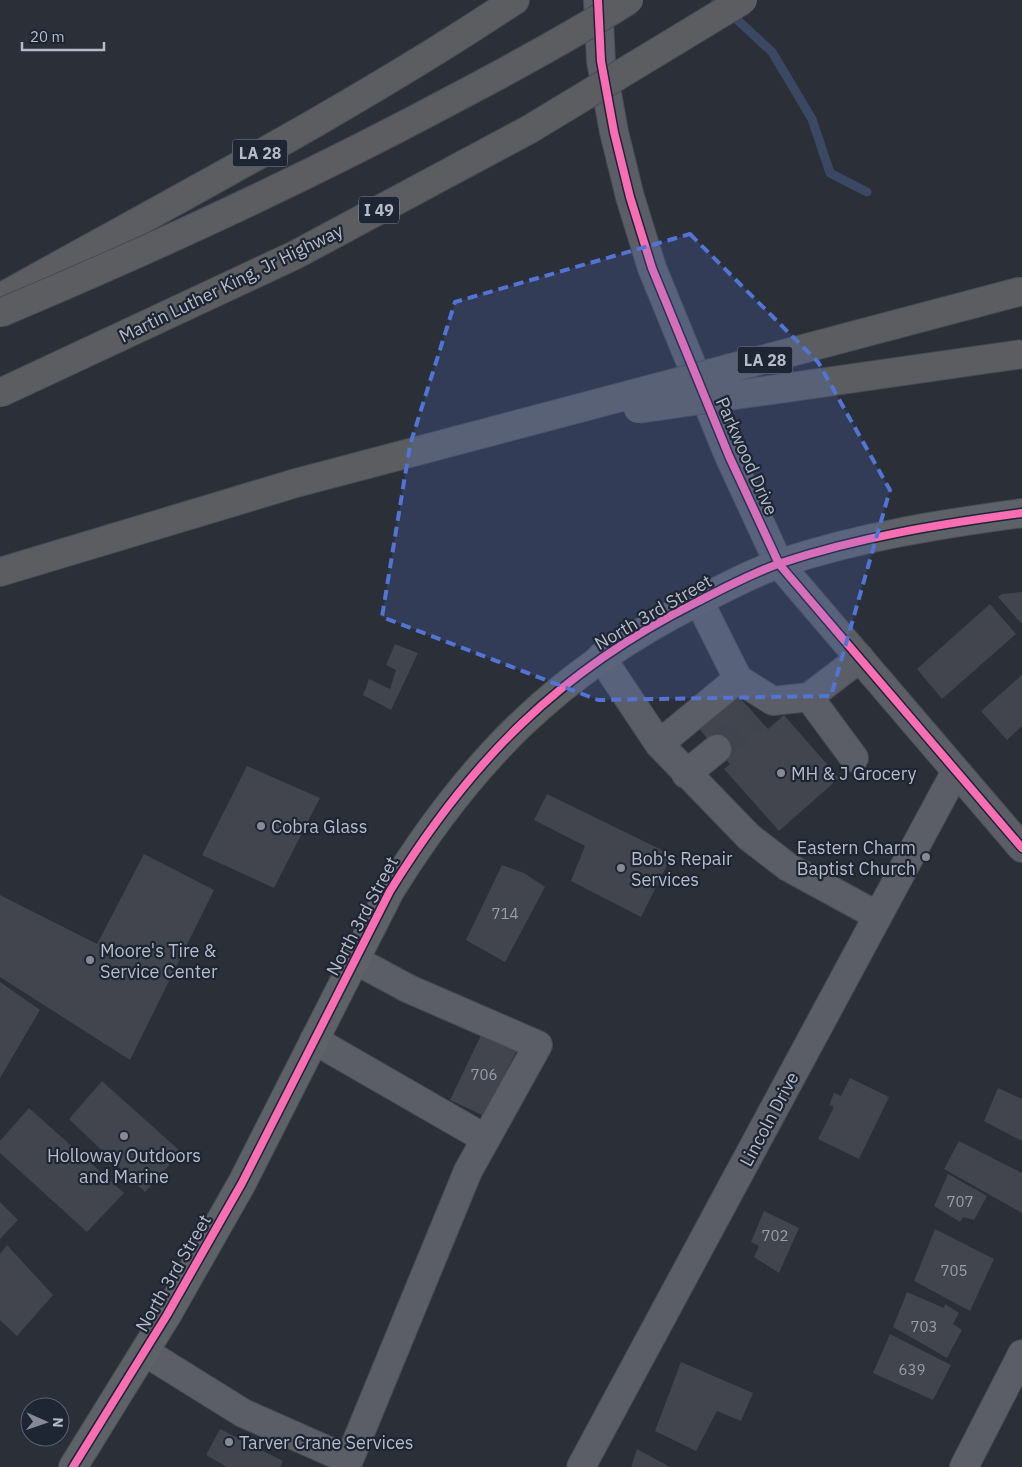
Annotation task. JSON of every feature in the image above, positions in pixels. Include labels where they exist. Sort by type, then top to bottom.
[{"type":"highway","name":"LA 28","points":[[0,298],[365,94],[438,51],[515,0]]},
{"type":"highway","points":[[0,313],[254,199],[386,135],[502,74],[629,0]]},
{"type":"highway","name":"Martin Luther King, Jr Highway","points":[[0,393],[304,250],[530,129],[742,0]]},
{"type":"highway","name":"LA 28","points":[[508,427],[1022,291]]},
{"type":"highway","points":[[0,572],[296,483],[508,427],[1022,354]]},
{"type":"main road","name":"North 3rd Street","points":[[73,1467],[144,1352],[242,1183],[390,891],[454,796],[534,711],[576,674],[662,619],[779,564],[841,545],[900,532],[1022,513]]},
{"type":"street","name":"Parkwood Drive","points":[[598,0],[601,61],[614,132],[630,197],[652,268],[729,456],[779,564],[1022,848]]},
{"type":"street","points":[[699,601],[738,679],[765,708],[809,697],[860,658]]},
{"type":"street","points":[[601,657],[659,744],[749,837],[788,867],[878,916]]},
{"type":"street","points":[[659,744],[738,679]]},
{"type":"street","points":[[809,697],[854,758]]},
{"type":"street","points":[[686,774],[717,749]]},
{"type":"street","name":"Lincoln Drive","points":[[581,1467],[956,771]]},
{"type":"street","points":[[144,1352],[243,1413],[347,1464],[468,1171],[538,1045],[409,989],[356,960]]},
{"type":"street","points":[[314,1040],[486,1139]]},
{"type":"street","points":[[964,1467],[1018,1372]]},
{"type":"highlighted area","points":[[690,234],[818,362],[890,490],[831,696],[598,700],[382,617],[410,445],[455,302]]},
{"type":"building","points":[[1022,592],[1022,624],[998,597],[1002,594]]},
{"type":"building","points":[[990,604],[1016,634],[942,699],[917,669]]},
{"type":"building","points":[[395,644],[418,653],[391,710],[363,695],[369,679],[390,689],[396,670],[386,665]]},
{"type":"building","points":[[1022,675],[1022,726],[1007,740],[981,711]]},
{"type":"building","name":"MH & J Grocery","points":[[737,695],[768,729],[784,715],[839,778],[779,831],[724,769],[730,764],[699,729]]},
{"type":"building","name":"Cobra Glass","points":[[247,766],[320,798],[274,888],[202,855]]},
{"type":"building","name":"Bob's Repair Services","points":[[547,794],[672,855],[641,917],[571,881],[585,846],[534,820]]},
{"type":"building","name":"Moore's Tire & Service Center","points":[[144,854],[214,890],[130,1060],[0,977],[0,895],[97,944]]},
{"type":"building","points":[[502,865],[524,873],[545,887],[505,962],[466,940]]},
{"type":"building","points":[[0,982],[40,1010],[0,1078]]},
{"type":"building","points":[[482,1033],[518,1048],[484,1116],[450,1100]]},
{"type":"building","points":[[850,1078],[889,1097],[859,1159],[818,1139],[834,1107],[829,1105],[834,1093],[841,1096]]},
{"type":"building","name":"Holloway Outdoors and Marine","points":[[102,1081],[181,1152],[145,1192],[69,1119]]},
{"type":"building","points":[[998,1088],[1022,1099],[1022,1141],[984,1121]]},
{"type":"building","points":[[29,1108],[124,1193],[87,1232],[0,1153],[0,1141]]},
{"type":"building","points":[[959,1141],[1022,1173],[1022,1213],[944,1169]]},
{"type":"building","points":[[948,1174],[987,1196],[974,1220],[963,1217],[960,1222],[934,1206]]},
{"type":"building","points":[[0,1202],[18,1220],[0,1239]]},
{"type":"building","points":[[764,1211],[799,1228],[779,1273],[754,1257],[759,1246],[751,1242]]},
{"type":"building","points":[[935,1229],[994,1259],[970,1311],[914,1281]]},
{"type":"building","points":[[7,1245],[53,1295],[17,1336],[0,1320],[0,1254]]},
{"type":"building","points":[[907,1292],[944,1308],[945,1304],[959,1313],[953,1324],[962,1330],[947,1358],[893,1327]]},
{"type":"building","points":[[890,1334],[951,1365],[933,1400],[873,1373]]},
{"type":"building","points":[[681,1362],[753,1393],[741,1421],[717,1411],[696,1451],[655,1431]]},
{"type":"building","name":"Tarver Crane Services","points":[[220,1429],[283,1461],[280,1467],[227,1467],[206,1455]]},
{"type":"building","points":[[637,1449],[670,1467],[631,1467]]},
{"type":"waterway","points":[[716,0],[772,52],[812,119],[830,173],[867,192]]},
{"type":"tunnel","points":[[717,749],[756,716]]},
{"type":"cycle path","points":[[598,0],[601,61],[614,132],[630,197],[652,268],[729,456],[779,564],[1022,848]]},
{"type":"cycle path","points":[[73,1467],[167,1315],[242,1183],[390,891],[453,800],[486,760],[522,723],[561,689],[602,658],[648,629],[717,591],[759,571],[810,554],[870,539],[930,527],[1022,513]]},
{"type":"place","name":"MH & J Grocery","points":[[781,773]]},
{"type":"place","name":"Cobra Glass","points":[[261,826]]},
{"type":"place","name":"Eastern Charm Baptist Church","points":[[926,857]]},
{"type":"place","name":"Bob's Repair Services","points":[[621,868]]},
{"type":"place","name":"Moore's Tire & Service Center","points":[[90,960]]},
{"type":"place","name":"Holloway Outdoors and Marine","points":[[124,1136]]},
{"type":"place","name":"Tarver Crane Services","points":[[229,1442]]}]
